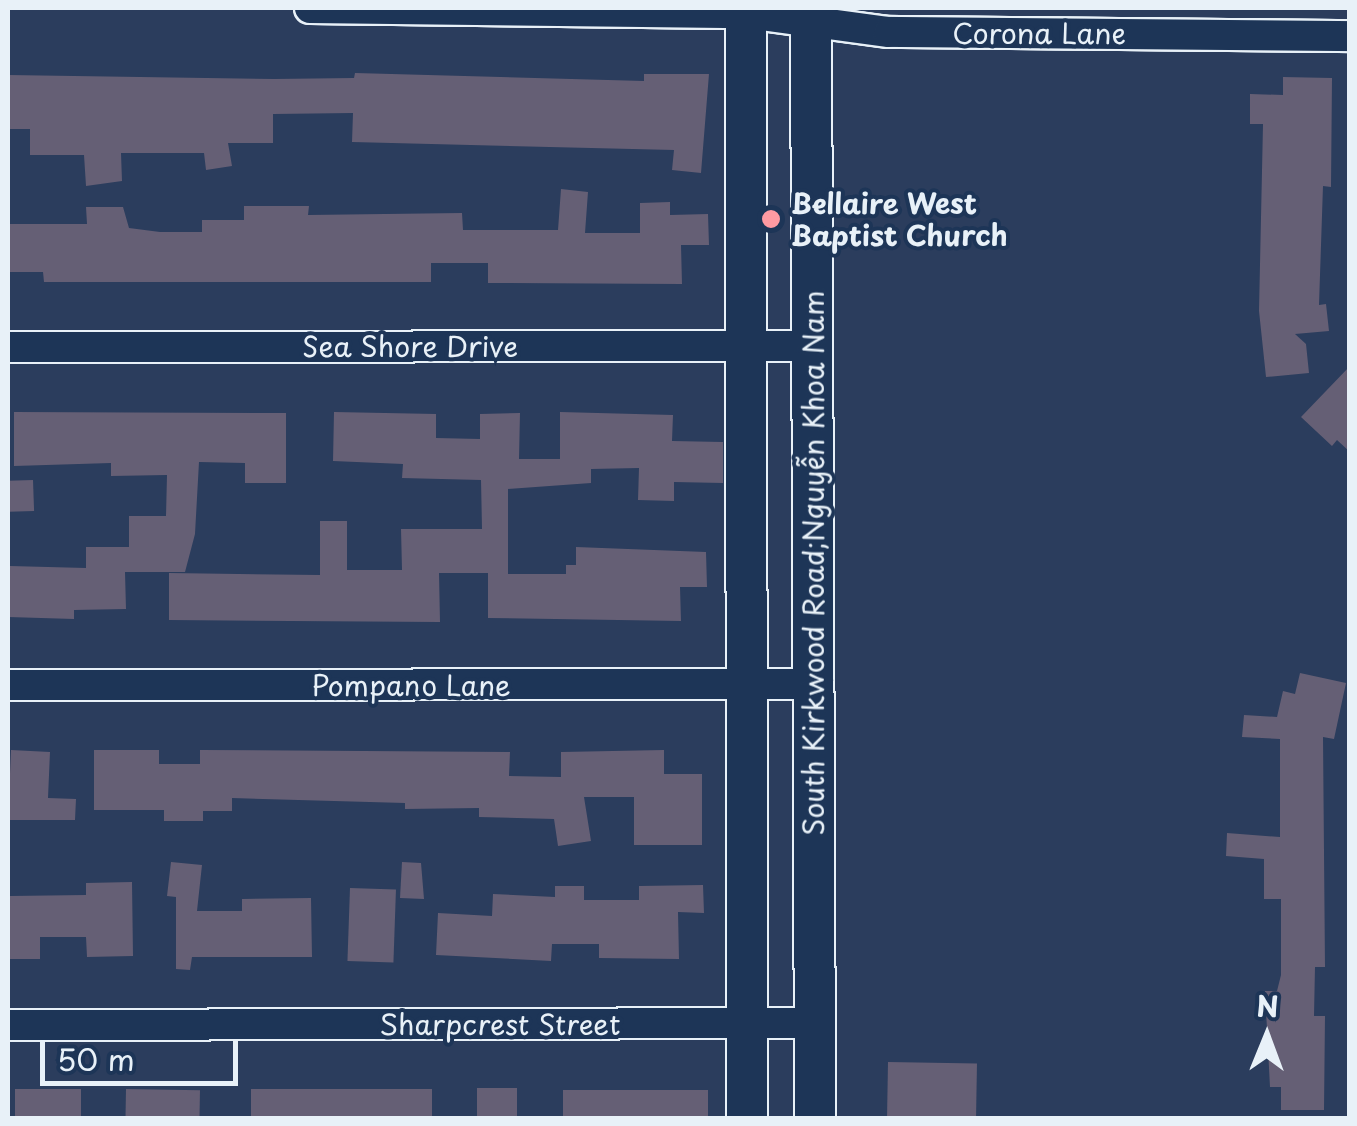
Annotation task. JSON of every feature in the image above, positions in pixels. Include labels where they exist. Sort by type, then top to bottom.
[{"type":"main road","points":[[746,10],[747,1118]]},
{"type":"main road","name":"South Kirkwood Road;Nguyễn Khoa Nam","points":[[811,16],[815,1118]]},
{"type":"street","name":"Corona Lane","points":[[310,8],[746,10],[811,16],[890,32],[1350,36]]},
{"type":"street","name":"Sea Shore Drive","points":[[8,347],[814,346]]},
{"type":"street","name":"Pompano Lane","points":[[8,685],[814,684]]},
{"type":"street","name":"Sharpcrest Street","points":[[8,1025],[813,1023]]},
{"type":"building","points":[[355,73],[644,81],[644,74],[709,74],[701,173],[672,170],[674,150],[352,142],[353,113],[273,114],[273,143],[228,143],[232,166],[206,170],[204,153],[121,153],[122,181],[86,186],[84,155],[30,155],[30,129],[8,129],[8,75],[274,79],[354,78]]},
{"type":"building","points":[[1283,77],[1332,78],[1331,187],[1323,186],[1319,305],[1326,304],[1329,331],[1295,334],[1306,344],[1309,373],[1266,377],[1259,311],[1263,124],[1250,124],[1250,94],[1283,95]]},
{"type":"building","points":[[561,189],[588,192],[585,233],[640,233],[640,203],[670,202],[670,215],[708,214],[709,245],[681,245],[682,284],[488,283],[488,263],[431,263],[431,282],[44,282],[43,272],[8,272],[8,224],[87,224],[86,207],[123,207],[129,228],[160,232],[202,232],[202,220],[244,220],[244,206],[309,206],[308,215],[462,213],[463,230],[558,230]]},
{"type":"building","points":[[1350,366],[1350,452],[1337,440],[1332,446],[1301,417]]},
{"type":"building","points":[[14,412],[286,413],[286,483],[245,483],[245,463],[199,462],[195,534],[185,572],[125,572],[126,609],[74,610],[74,619],[8,617],[10,566],[86,568],[86,547],[129,547],[129,516],[166,516],[167,475],[111,476],[111,463],[14,466]]},
{"type":"building","points":[[334,412],[436,414],[436,438],[480,439],[480,414],[520,413],[519,459],[560,459],[560,412],[673,415],[672,441],[723,442],[723,483],[674,482],[674,501],[638,500],[639,468],[591,469],[591,483],[508,489],[508,574],[566,574],[566,565],[576,565],[576,547],[706,552],[707,587],[680,587],[681,621],[488,618],[488,573],[439,573],[440,622],[169,620],[169,573],[320,575],[320,521],[347,521],[347,570],[402,570],[401,529],[482,529],[481,480],[402,478],[403,464],[333,461]]},
{"type":"building","points":[[33,480],[34,511],[9,512],[8,481]]},
{"type":"building","points":[[1300,673],[1346,683],[1334,739],[1323,737],[1325,967],[1315,967],[1314,1016],[1325,1016],[1324,1110],[1281,1110],[1281,1087],[1270,1087],[1265,991],[1277,991],[1281,975],[1281,899],[1264,899],[1264,859],[1226,856],[1227,833],[1280,837],[1280,739],[1242,737],[1244,715],[1277,717],[1283,691],[1295,694]]},
{"type":"building","points":[[11,750],[50,752],[48,798],[76,799],[75,820],[8,820]]},
{"type":"building","points":[[94,750],[159,750],[159,764],[200,764],[200,750],[510,752],[509,776],[561,777],[561,752],[664,750],[664,774],[702,774],[702,845],[634,845],[634,797],[584,797],[591,841],[558,846],[554,819],[479,817],[479,808],[405,809],[405,803],[232,798],[232,811],[203,811],[203,821],[164,821],[164,810],[94,810]]},
{"type":"building","points":[[171,862],[202,865],[197,911],[242,911],[242,899],[311,898],[312,957],[192,957],[190,970],[176,969],[176,897],[167,896]]},
{"type":"building","points":[[402,862],[421,863],[424,899],[400,898]]},
{"type":"building","points":[[132,882],[133,956],[87,957],[86,937],[40,937],[40,959],[10,959],[10,896],[86,895],[86,883]]},
{"type":"building","points":[[703,885],[704,913],[678,912],[679,959],[599,958],[599,944],[552,944],[551,961],[436,955],[438,913],[492,916],[493,894],[555,897],[555,886],[584,886],[584,900],[639,900],[639,886]]},
{"type":"building","points":[[350,888],[396,890],[393,963],[347,961]]},
{"type":"building","points":[[888,1062],[977,1064],[976,1118],[887,1118]]},
{"type":"building","points":[[477,1088],[517,1088],[517,1118],[477,1118]]},
{"type":"building","points":[[15,1089],[81,1089],[81,1118],[15,1118]]},
{"type":"building","points":[[126,1089],[200,1090],[200,1118],[125,1118]]},
{"type":"building","points":[[251,1089],[432,1089],[432,1118],[251,1118]]},
{"type":"building","points":[[563,1090],[708,1090],[708,1118],[563,1118]]},
{"type":"place","name":"Bellaire West Baptist Church","points":[[771,219]]}]
